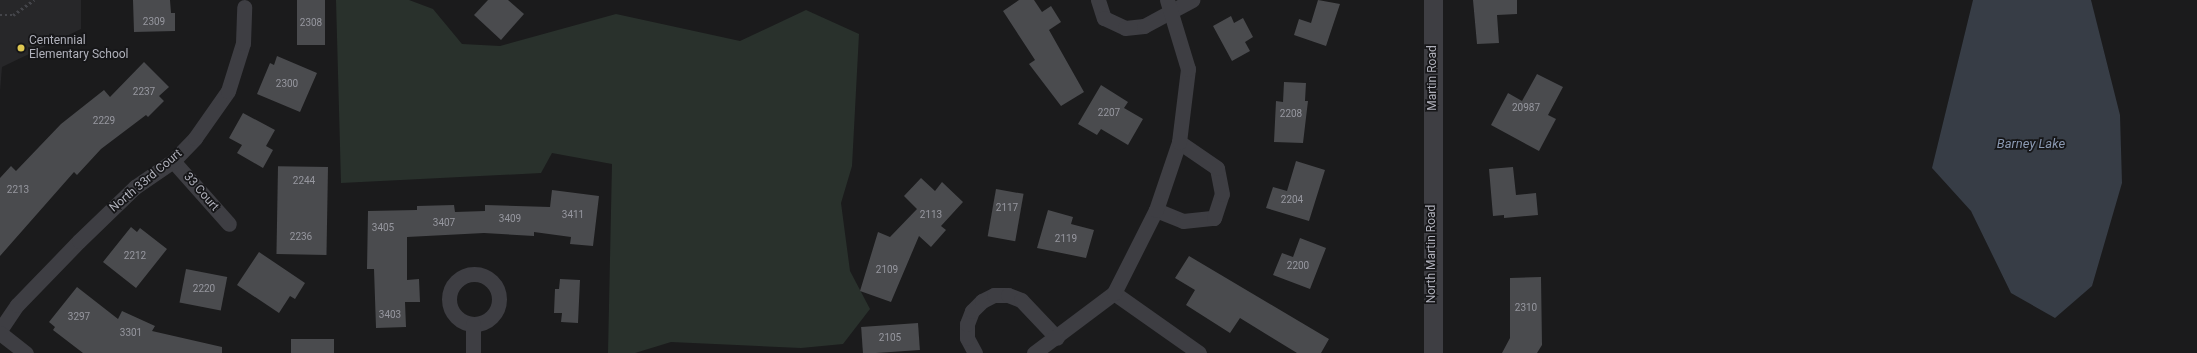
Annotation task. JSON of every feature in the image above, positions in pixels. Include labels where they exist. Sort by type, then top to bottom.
[{"type":"street","points":[[1098,0],[1104,18],[1126,28],[1144,26],[1170,6],[1192,0]]},
{"type":"street","name":"Martin Road","points":[[1432,156],[1433,0]]},
{"type":"street","points":[[1034,353],[1057,338],[1114,293],[1156,210],[1179,142],[1188,69],[1170,6]]},
{"type":"street","name":"North 33rd Court","points":[[0,330],[17,305],[90,230],[135,187],[173,161],[195,138],[228,91],[242,43],[244,7]]},
{"type":"street","points":[[1156,210],[1183,220],[1214,218],[1222,194],[1217,168],[1179,142]]},
{"type":"street","name":"North Martin Road","points":[[1432,156],[1433,353]]},
{"type":"street","name":"33 Court","points":[[173,161],[228,224]]},
{"type":"street","points":[[1114,293],[1199,353]]},
{"type":"street","points":[[975,353],[967,338],[967,324],[972,311],[982,301],[994,295],[1008,295],[1022,300],[1057,338]]},
{"type":"street","points":[[473,324],[473,353]]},
{"type":"street","points":[[0,333],[26,353]]},
{"type":"path","points":[[0,15],[13,15],[34,0]]},
{"type":"shaded area","name":"Centennial Elementary School","points":[[0,0],[81,0],[81,29],[2,67],[0,91]]},
{"type":"shaded area","points":[[336,0],[409,0],[433,9],[462,44],[500,46],[616,14],[740,41],[806,10],[859,34],[852,166],[841,203],[850,271],[870,309],[843,344],[801,348],[671,342],[635,353],[608,353],[612,164],[552,153],[541,173],[341,183]]},
{"type":"water","name":"Barney Lake","points":[[1973,0],[2091,0],[2120,115],[2122,183],[2092,286],[2055,318],[2011,293],[1971,211],[1932,168]]},
{"type":"building","points":[[133,0],[170,0],[171,13],[175,13],[175,31],[134,32]]},
{"type":"building","points":[[297,0],[325,0],[325,45],[297,45]]},
{"type":"building","points":[[488,0],[508,0],[524,14],[501,40],[474,15]]},
{"type":"building","points":[[1019,0],[1034,0],[1042,12],[1051,6],[1061,22],[1049,30],[1084,92],[1061,106],[1029,64],[1035,60],[1003,11]]},
{"type":"building","points":[[1318,0],[1340,4],[1326,46],[1294,35],[1299,19],[1311,23]]},
{"type":"building","points":[[1473,0],[1517,0],[1517,14],[1497,15],[1499,43],[1477,44]]},
{"type":"building","points":[[1231,16],[1234,23],[1243,18],[1253,37],[1245,42],[1250,51],[1232,61],[1213,26]]},
{"type":"building","points":[[277,56],[317,73],[300,112],[257,94],[270,63],[274,65]]},
{"type":"building","points":[[144,62],[169,87],[159,96],[164,101],[148,117],[146,115],[101,149],[77,175],[74,172],[0,256],[0,178],[11,166],[16,171],[61,124],[104,90],[110,97]]},
{"type":"building","points":[[1537,74],[1563,87],[1548,115],[1556,119],[1539,151],[1491,125],[1508,93],[1522,101]]},
{"type":"building","points":[[1284,82],[1306,83],[1305,101],[1308,101],[1303,143],[1274,142],[1276,101],[1283,102]]},
{"type":"building","points":[[1101,85],[1128,102],[1124,108],[1143,119],[1128,145],[1101,129],[1097,135],[1078,124]]},
{"type":"building","points":[[243,113],[275,130],[266,146],[273,150],[263,168],[237,153],[242,145],[229,138]]},
{"type":"building","points":[[1296,161],[1325,170],[1309,221],[1266,208],[1273,187],[1287,191]]},
{"type":"building","points":[[278,166],[328,167],[326,255],[276,254]]},
{"type":"building","points":[[1513,167],[1516,195],[1536,193],[1538,215],[1504,218],[1504,215],[1493,216],[1489,169]]},
{"type":"building","points":[[921,178],[935,191],[942,182],[963,202],[941,226],[946,230],[931,247],[919,236],[891,302],[860,291],[878,232],[890,237],[917,209],[904,196]]},
{"type":"building","points":[[996,189],[1024,194],[1015,241],[988,236]]},
{"type":"building","points":[[552,190],[599,196],[593,246],[570,244],[571,237],[534,232],[534,236],[484,233],[407,237],[407,280],[419,279],[420,302],[405,302],[406,327],[376,328],[374,269],[367,269],[368,211],[417,210],[417,206],[454,205],[455,212],[485,211],[485,205],[550,207]]},
{"type":"building","points":[[1048,210],[1073,217],[1071,224],[1094,230],[1086,258],[1037,248]]},
{"type":"building","points":[[131,227],[137,232],[140,228],[167,249],[136,288],[103,262]]},
{"type":"building","points":[[1300,238],[1326,248],[1310,289],[1273,275],[1282,253],[1293,257]]},
{"type":"building","points":[[259,252],[305,283],[295,299],[290,296],[279,313],[237,285]]},
{"type":"building","points":[[1189,256],[1329,339],[1321,353],[1297,353],[1240,318],[1230,333],[1186,305],[1195,290],[1175,278]]},
{"type":"building","points":[[186,269],[227,277],[221,310],[180,302]]},
{"type":"building","points":[[1541,277],[1542,345],[1537,353],[1502,353],[1510,338],[1510,278]]},
{"type":"building","points":[[560,279],[580,280],[578,323],[561,322],[562,313],[554,313],[555,289],[559,289]]},
{"type":"building","points":[[77,287],[118,319],[122,311],[155,326],[152,331],[222,347],[222,353],[83,353],[53,330],[55,327],[49,322]]},
{"type":"building","points":[[918,323],[920,350],[863,353],[861,327]]},
{"type":"building","points":[[291,339],[334,339],[334,353],[291,353]]},
{"type":"place","name":"Centennial Elementary School","points":[[21,48]]}]
